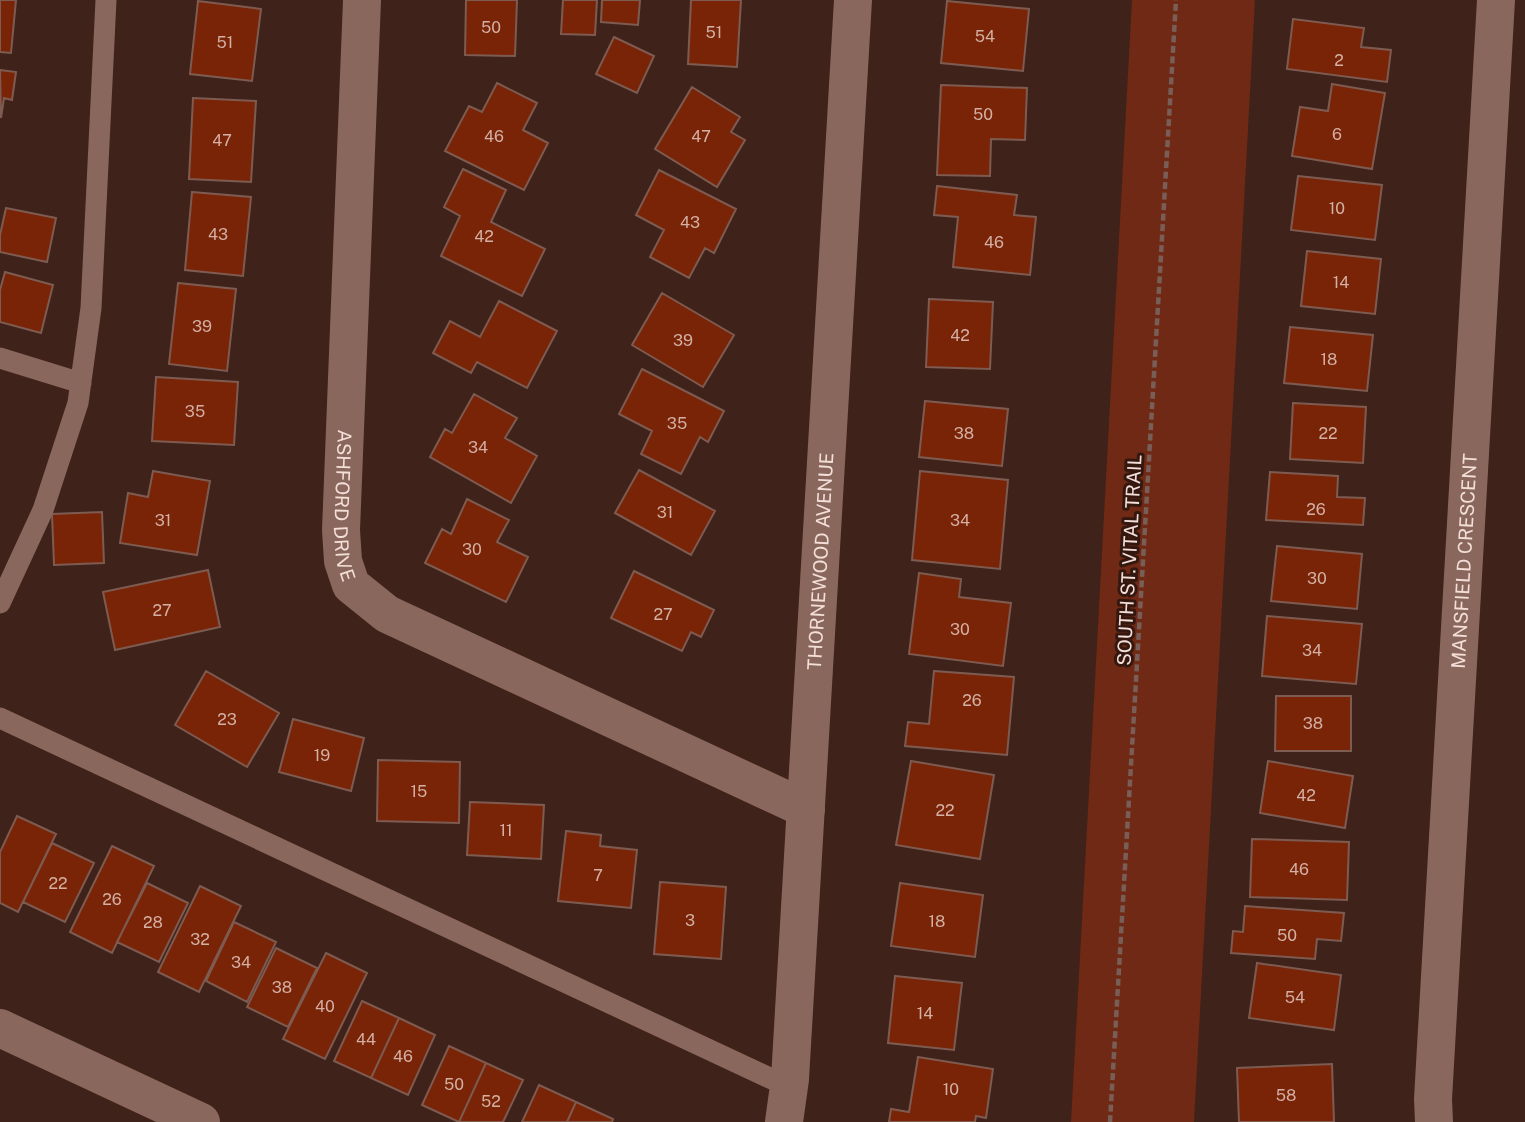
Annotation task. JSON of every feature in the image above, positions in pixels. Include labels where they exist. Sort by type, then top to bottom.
[{"type":"street","name":"ASHFORD DRIVE","points":[[362,0],[341,530],[344,561],[351,585],[387,614],[806,809]]},
{"type":"street","name":"THORNEWOOD AVENUE","points":[[786,1104],[853,0]]},
{"type":"street","name":"MANSFIELD CRESCENT","points":[[1434,1122],[1434,1072],[1496,0]]},
{"type":"street","points":[[0,1028],[201,1122]]},
{"type":"lane","points":[[0,603],[43,510],[78,403],[91,308],[106,0]]},
{"type":"lane","points":[[0,358],[81,383]]},
{"type":"lane","points":[[0,718],[786,1104]]},
{"type":"path","name":"SOUTH ST. VITAL TRAIL","points":[[1110,1122],[1176,0]]},
{"type":"shaded area","points":[[1132,0],[1255,0],[1194,1122],[1071,1122]]},
{"type":"building","points":[[0,0],[16,0],[11,53],[0,52]]},
{"type":"building","points":[[466,0],[517,0],[515,56],[465,55]]},
{"type":"building","points":[[563,0],[597,0],[595,35],[561,34]]},
{"type":"building","points":[[602,0],[640,0],[638,25],[601,22]]},
{"type":"building","points":[[691,0],[741,0],[737,67],[688,64]]},
{"type":"building","points":[[198,1],[261,9],[252,81],[190,74]]},
{"type":"building","points":[[947,1],[1029,9],[1023,71],[941,63]]},
{"type":"building","points":[[1293,19],[1364,28],[1361,47],[1391,50],[1387,82],[1287,69]]},
{"type":"building","points":[[614,37],[654,56],[637,93],[596,74]]},
{"type":"building","points":[[0,70],[16,72],[12,100],[4,98],[1,118]]},
{"type":"building","points":[[497,83],[537,103],[523,130],[548,143],[524,190],[445,151],[469,106],[482,112]]},
{"type":"building","points":[[1332,84],[1385,93],[1372,169],[1292,156],[1300,107],[1328,111]]},
{"type":"building","points":[[941,85],[1027,88],[1025,140],[991,139],[990,176],[937,175]]},
{"type":"building","points":[[692,87],[740,117],[731,132],[745,140],[717,187],[655,149]]},
{"type":"building","points":[[193,98],[256,101],[251,182],[189,179]]},
{"type":"building","points":[[463,169],[506,190],[491,222],[545,249],[522,296],[441,256],[460,216],[444,207]]},
{"type":"building","points":[[659,170],[736,209],[714,253],[705,248],[689,278],[650,257],[664,230],[636,215]]},
{"type":"building","points":[[1298,176],[1382,185],[1375,240],[1291,230]]},
{"type":"building","points":[[937,186],[1017,195],[1014,215],[1036,217],[1030,275],[953,267],[958,217],[934,215]]},
{"type":"building","points":[[192,192],[251,197],[243,276],[185,270]]},
{"type":"building","points":[[6,208],[56,218],[47,262],[0,252],[0,235]]},
{"type":"building","points":[[1307,251],[1381,259],[1375,314],[1301,306]]},
{"type":"building","points":[[5,272],[53,285],[41,333],[0,322],[0,290]]},
{"type":"building","points":[[178,283],[236,289],[227,371],[169,364]]},
{"type":"building","points":[[662,293],[734,335],[703,387],[632,345]]},
{"type":"building","points":[[929,299],[993,302],[990,369],[926,367]]},
{"type":"building","points":[[499,301],[557,331],[527,388],[477,362],[471,373],[433,353],[450,321],[480,337]]},
{"type":"building","points":[[1290,327],[1373,335],[1367,391],[1284,383]]},
{"type":"building","points":[[642,369],[724,411],[708,442],[700,437],[681,474],[641,454],[652,431],[619,414]]},
{"type":"building","points":[[156,377],[238,382],[234,445],[152,441]]},
{"type":"building","points":[[474,394],[517,418],[505,438],[537,456],[511,503],[430,457],[445,429],[452,433]]},
{"type":"building","points":[[925,401],[1008,409],[1002,466],[919,457]]},
{"type":"building","points":[[1293,403],[1366,407],[1363,463],[1290,459]]},
{"type":"building","points":[[639,470],[715,511],[691,555],[615,513]]},
{"type":"building","points":[[153,471],[210,481],[197,555],[120,543],[128,493],[148,497]]},
{"type":"building","points":[[920,471],[1008,480],[1000,569],[912,560]]},
{"type":"building","points":[[1270,472],[1338,476],[1337,497],[1365,498],[1363,525],[1266,520]]},
{"type":"building","points":[[467,499],[509,520],[497,542],[528,557],[506,602],[425,563],[442,529],[451,534]]},
{"type":"building","points":[[102,512],[104,563],[54,565],[52,514]]},
{"type":"building","points":[[1277,546],[1362,554],[1357,609],[1271,601]]},
{"type":"building","points":[[208,570],[220,627],[115,650],[103,592]]},
{"type":"building","points":[[634,571],[714,610],[701,637],[691,632],[682,651],[611,618]]},
{"type":"building","points":[[919,573],[961,579],[959,597],[1011,603],[1003,666],[909,654]]},
{"type":"building","points":[[1267,616],[1362,624],[1356,684],[1262,676]]},
{"type":"building","points":[[206,671],[279,713],[247,767],[175,725]]},
{"type":"building","points":[[934,671],[1014,677],[1007,755],[905,746],[908,722],[929,724]]},
{"type":"building","points":[[1276,696],[1351,696],[1351,751],[1275,751]]},
{"type":"building","points":[[293,719],[364,738],[351,791],[279,772]]},
{"type":"building","points":[[378,760],[460,762],[459,823],[377,821]]},
{"type":"building","points":[[911,761],[994,775],[980,859],[896,845]]},
{"type":"building","points":[[1268,761],[1353,776],[1345,828],[1260,813]]},
{"type":"building","points":[[470,802],[544,805],[541,859],[467,855]]},
{"type":"building","points":[[17,816],[56,834],[18,912],[0,903],[0,852]]},
{"type":"building","points":[[566,831],[601,835],[600,846],[637,850],[631,908],[558,901]]},
{"type":"building","points":[[1252,839],[1349,842],[1347,900],[1250,897]]},
{"type":"building","points":[[52,843],[94,863],[65,922],[23,902]]},
{"type":"building","points":[[112,846],[154,866],[112,953],[70,932]]},
{"type":"building","points":[[660,882],[726,887],[721,959],[654,954]]},
{"type":"building","points":[[147,883],[188,903],[159,962],[117,942]]},
{"type":"building","points":[[900,883],[983,895],[975,957],[891,946]]},
{"type":"building","points":[[200,886],[241,906],[199,992],[158,972]]},
{"type":"building","points":[[1245,906],[1344,913],[1341,941],[1317,939],[1315,959],[1231,953],[1233,931],[1243,932]]},
{"type":"building","points":[[234,922],[276,942],[247,1002],[206,981]]},
{"type":"building","points":[[276,948],[317,968],[288,1027],[247,1007]]},
{"type":"building","points":[[326,953],[367,973],[325,1059],[283,1039]]},
{"type":"building","points":[[1257,963],[1341,975],[1334,1030],[1249,1018]]},
{"type":"building","points":[[895,976],[962,983],[954,1050],[888,1043]]},
{"type":"building","points":[[362,1001],[399,1018],[371,1078],[334,1061]]},
{"type":"building","points":[[399,1018],[435,1035],[408,1095],[371,1078]]},
{"type":"building","points":[[449,1046],[486,1063],[459,1122],[422,1105]]},
{"type":"building","points":[[918,1057],[993,1069],[986,1118],[976,1116],[975,1122],[889,1122],[891,1109],[909,1112]]},
{"type":"building","points":[[486,1063],[523,1080],[503,1122],[459,1122]]},
{"type":"building","points":[[1332,1064],[1334,1122],[1239,1122],[1237,1068]]},
{"type":"building","points":[[539,1085],[576,1102],[567,1122],[522,1122]]},
{"type":"building","points":[[576,1102],[613,1119],[612,1122],[567,1122]]}]
